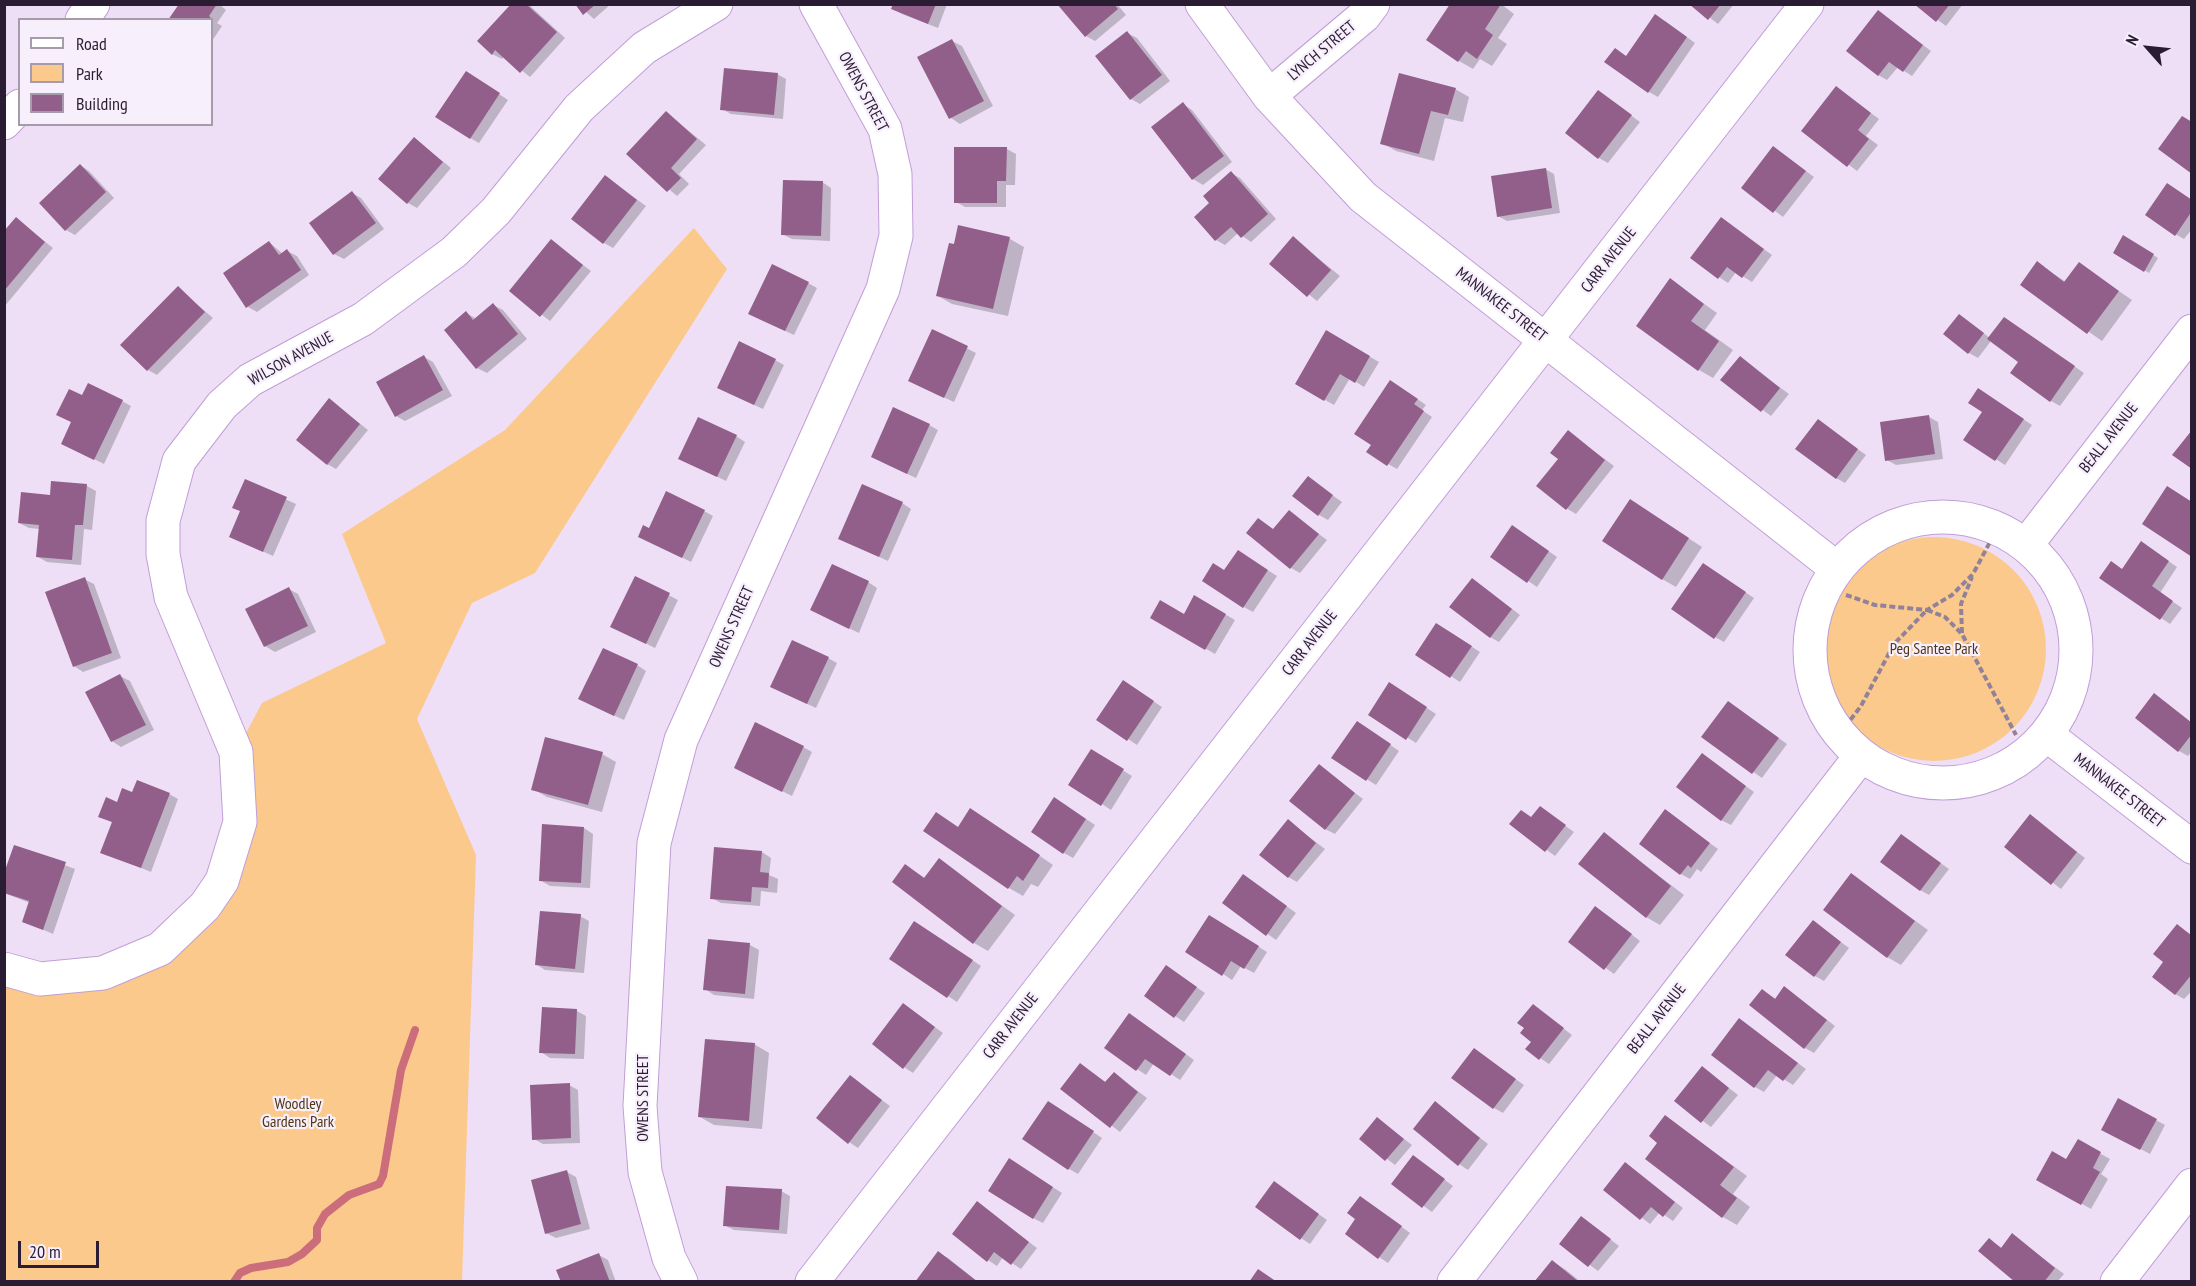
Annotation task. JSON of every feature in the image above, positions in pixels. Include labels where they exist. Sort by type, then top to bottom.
[{"type":"street","points":[[83,18],[93,4]]},
{"type":"street","name":"WILSON AVENUE","points":[[4,969],[40,979],[103,973],[160,949],[205,906],[222,881],[240,822],[236,752],[171,597],[163,554],[163,521],[179,461],[222,405],[250,380],[363,319],[454,252],[496,211],[579,108],[644,48],[716,4]]},
{"type":"street","name":"OWENS STREET","points":[[681,1281],[669,1258],[645,1172],[640,1106],[654,843],[681,740],[883,289],[896,236],[895,174],[885,129],[816,4]]},
{"type":"street","name":"MANNAKEE STREET","points":[[1202,4],[1269,96],[1363,197],[1546,341],[1840,581]]},
{"type":"street","name":"LYNCH STREET","points":[[1269,96],[1364,16],[1373,4]]},
{"type":"street","name":"CARR AVENUE","points":[[812,1281],[1807,4]]},
{"type":"street","points":[[4,123],[18,108]]},
{"type":"street","name":"BEALL AVENUE","points":[[2027,544],[2192,331]]},
{"type":"street","points":[[1948,515],[1990,524],[2027,544],[2055,576],[2073,614],[2077,656],[2068,698],[2033,737],[2016,763],[1978,780],[1937,784],[1897,777],[1860,757],[1832,726],[1814,688],[1809,646],[1816,605],[1840,581],[1868,538],[1906,521],[1948,515]]},
{"type":"street","name":"MANNAKEE STREET","points":[[2033,737],[2192,847]]},
{"type":"street","name":"BEALL AVENUE","points":[[1455,1281],[1860,757]]},
{"type":"street","points":[[2117,1281],[2192,1185]]},
{"type":"path","points":[[1962,634],[1961,604],[1973,574],[1990,542]]},
{"type":"path","points":[[1845,727],[1861,706],[1894,644],[1927,610],[1952,595],[1973,574]]},
{"type":"path","points":[[1840,581],[1875,605],[1927,610],[1945,617],[1962,634],[2033,737]]},
{"type":"green space","name":"Woodley Gardens Park","points":[[694,228],[727,269],[535,573],[472,603],[417,719],[476,855],[462,1281],[5,1281],[4,969],[103,973],[222,881],[236,752],[262,703],[386,643],[342,534],[505,430]]},
{"type":"green space","name":"Peg Santee Park","points":[[1934,537],[1956,539],[1987,550],[2005,562],[2021,578],[2033,596],[2041,617],[2046,649],[2044,671],[2033,702],[2021,720],[2005,736],[1987,748],[1966,756],[1934,761],[1912,759],[1881,748],[1863,736],[1847,720],[1835,702],[1827,681],[1822,649],[1824,627],[1835,596],[1847,578],[1863,562],[1881,550],[1902,542]]},
{"type":"building","points":[[179,4],[217,4],[209,16],[211,18],[169,18]]},
{"type":"building","points":[[511,4],[526,4],[557,32],[520,73],[495,50],[492,55],[477,41]]},
{"type":"building","points":[[575,4],[596,4],[583,15]]},
{"type":"building","points":[[893,4],[936,4],[928,24],[891,9]]},
{"type":"building","points":[[1057,4],[1114,4],[1118,9],[1085,37]]},
{"type":"building","points":[[1450,4],[1501,4],[1485,29],[1493,35],[1477,59],[1466,51],[1458,62],[1426,40]]},
{"type":"building","points":[[1689,4],[1721,4],[1708,20]]},
{"type":"building","points":[[1914,4],[1950,4],[1936,22]]},
{"type":"building","points":[[1878,10],[1923,45],[1903,72],[1889,62],[1878,76],[1846,51]]},
{"type":"building","points":[[1655,14],[1687,37],[1648,93],[1604,62],[1615,48],[1626,56]]},
{"type":"building","points":[[1127,31],[1162,75],[1130,100],[1095,56]]},
{"type":"building","points":[[952,39],[984,101],[949,119],[917,57]]},
{"type":"building","points":[[724,68],[778,73],[774,115],[720,110]]},
{"type":"building","points":[[466,71],[500,93],[470,139],[435,117]]},
{"type":"building","points":[[1399,73],[1456,88],[1448,115],[1431,111],[1419,154],[1380,144]]},
{"type":"building","points":[[1836,86],[1871,113],[1858,130],[1869,139],[1847,167],[1801,131]]},
{"type":"building","points":[[1598,90],[1632,115],[1598,159],[1565,133]]},
{"type":"building","points":[[1183,102],[1224,156],[1192,180],[1151,127]]},
{"type":"building","points":[[666,111],[697,139],[671,168],[681,178],[667,192],[626,154]]},
{"type":"building","points":[[2182,116],[2192,122],[2192,174],[2158,149]]},
{"type":"building","points":[[414,137],[443,162],[407,204],[378,179]]},
{"type":"building","points":[[1773,146],[1806,171],[1773,213],[1741,188]]},
{"type":"building","points":[[954,147],[1007,147],[1006,181],[997,181],[997,203],[954,203]]},
{"type":"building","points":[[80,164],[106,192],[65,231],[39,203]]},
{"type":"building","points":[[1546,168],[1552,208],[1497,217],[1491,176]]},
{"type":"building","points":[[1231,171],[1268,214],[1241,238],[1231,227],[1215,241],[1194,217],[1209,203],[1203,196]]},
{"type":"building","points":[[605,175],[637,200],[603,244],[571,219]]},
{"type":"building","points":[[783,180],[823,181],[821,236],[781,235]]},
{"type":"building","points":[[2167,183],[2192,200],[2192,211],[2175,236],[2145,215]]},
{"type":"building","points":[[352,191],[376,223],[333,255],[309,223]]},
{"type":"building","points":[[16,217],[45,242],[4,291],[4,231]]},
{"type":"building","points":[[1721,217],[1764,249],[1742,278],[1727,267],[1718,279],[1690,258]]},
{"type":"building","points":[[958,225],[1010,237],[993,309],[936,296],[949,243],[954,244]]},
{"type":"building","points":[[2123,235],[2154,254],[2144,272],[2113,253]]},
{"type":"building","points":[[1293,236],[1331,270],[1307,297],[1269,264]]},
{"type":"building","points":[[551,239],[583,265],[540,317],[509,291]]},
{"type":"building","points":[[269,241],[279,255],[287,249],[301,270],[246,308],[223,273]]},
{"type":"building","points":[[2037,261],[2064,282],[2079,262],[2119,291],[2087,334],[2020,285]]},
{"type":"building","points":[[772,264],[809,282],[785,331],[748,314]]},
{"type":"building","points":[[1670,278],[1704,304],[1691,321],[1719,341],[1698,371],[1636,326]]},
{"type":"building","points":[[178,286],[205,312],[147,371],[120,345]]},
{"type":"building","points":[[493,303],[518,334],[476,369],[444,330],[466,311],[473,320]]},
{"type":"building","points":[[1959,314],[1984,333],[1968,354],[1943,334]]},
{"type":"building","points":[[2004,317],[2075,366],[2050,402],[2010,373],[2018,362],[1987,339]]},
{"type":"building","points":[[932,329],[968,346],[944,398],[908,381]]},
{"type":"building","points":[[1326,330],[1370,356],[1355,383],[1340,374],[1324,401],[1295,384]]},
{"type":"building","points":[[739,341],[776,359],[754,405],[717,388]]},
{"type":"building","points":[[424,355],[443,390],[395,417],[376,382]]},
{"type":"building","points":[[1740,356],[1780,388],[1761,412],[1720,380]]},
{"type":"building","points":[[1390,380],[1418,399],[1414,404],[1424,411],[1387,466],[1366,452],[1371,445],[1354,434]]},
{"type":"building","points":[[88,383],[123,400],[94,460],[61,444],[71,422],[56,415],[69,389],[82,395]]},
{"type":"building","points":[[1978,388],[2024,419],[1995,461],[1963,440],[1982,412],[1968,403]]},
{"type":"building","points":[[329,398],[360,424],[327,465],[296,440]]},
{"type":"building","points":[[893,407],[930,424],[907,474],[871,457]]},
{"type":"building","points":[[1929,415],[1935,454],[1885,461],[1880,422]]},
{"type":"building","points":[[698,417],[737,435],[717,477],[678,459]]},
{"type":"building","points":[[1818,419],[1858,449],[1836,479],[1795,449]]},
{"type":"building","points":[[1568,430],[1605,460],[1566,510],[1536,486],[1558,459],[1550,453]]},
{"type":"building","points":[[2192,430],[2192,469],[2172,455]]},
{"type":"building","points":[[1308,476],[1333,495],[1318,516],[1292,496]]},
{"type":"building","points":[[245,479],[287,497],[263,552],[229,537],[240,511],[232,508]]},
{"type":"building","points":[[51,481],[87,484],[83,525],[75,525],[72,560],[36,557],[39,525],[18,523],[21,492],[50,495]]},
{"type":"building","points":[[862,484],[903,502],[879,557],[838,539]]},
{"type":"building","points":[[2167,486],[2192,502],[2192,557],[2142,524]]},
{"type":"building","points":[[666,491],[705,510],[682,558],[638,537],[643,525],[649,528]]},
{"type":"building","points":[[1630,499],[1689,538],[1662,580],[1602,541]]},
{"type":"building","points":[[1289,510],[1319,534],[1290,569],[1246,533],[1258,518],[1273,529]]},
{"type":"building","points":[[1512,525],[1549,551],[1527,583],[1490,557]]},
{"type":"building","points":[[2141,541],[2169,561],[2152,586],[2173,601],[2160,620],[2099,578],[2111,561],[2122,569]]},
{"type":"building","points":[[1238,550],[1268,570],[1243,608],[1202,581],[1213,563],[1224,570]]},
{"type":"building","points":[[1703,563],[1746,592],[1714,639],[1671,609]]},
{"type":"building","points":[[832,564],[869,581],[849,629],[810,610]]},
{"type":"building","points":[[635,576],[670,593],[646,644],[610,627]]},
{"type":"building","points":[[85,577],[112,653],[73,667],[45,592]]},
{"type":"building","points":[[1472,578],[1512,609],[1490,638],[1449,607]]},
{"type":"building","points":[[289,587],[308,626],[264,647],[245,609]]},
{"type":"building","points":[[1194,595],[1226,614],[1205,650],[1150,618],[1160,600],[1184,614]]},
{"type":"building","points":[[1436,623],[1472,646],[1450,678],[1415,655]]},
{"type":"building","points":[[792,640],[829,657],[807,704],[770,687]]},
{"type":"building","points":[[603,648],[638,664],[614,716],[578,699]]},
{"type":"building","points":[[120,674],[146,725],[111,742],[85,692]]},
{"type":"building","points":[[1123,680],[1154,701],[1127,741],[1096,720]]},
{"type":"building","points":[[1389,682],[1427,707],[1406,740],[1368,715]]},
{"type":"building","points":[[2154,693],[2192,723],[2192,734],[2178,752],[2135,718]]},
{"type":"building","points":[[1728,701],[1779,738],[1752,774],[1701,737]]},
{"type":"building","points":[[1357,721],[1391,744],[1366,781],[1331,758]]},
{"type":"building","points":[[755,722],[804,746],[782,792],[734,768]]},
{"type":"building","points":[[545,737],[603,752],[588,805],[531,790]]},
{"type":"building","points":[[1091,749],[1124,769],[1101,806],[1068,785]]},
{"type":"building","points":[[1702,753],[1746,786],[1721,821],[1676,787]]},
{"type":"building","points":[[1319,764],[1355,793],[1325,830],[1289,801]]},
{"type":"building","points":[[137,780],[170,793],[141,868],[100,853],[112,822],[98,817],[106,797],[117,802],[122,788],[132,792]]},
{"type":"building","points":[[1054,797],[1086,819],[1063,854],[1031,832]]},
{"type":"building","points":[[1540,806],[1566,825],[1545,852],[1509,824],[1521,810],[1531,817]]},
{"type":"building","points":[[970,808],[1040,855],[1023,881],[1017,876],[1008,889],[923,831],[936,812],[958,827]]},
{"type":"building","points":[[1665,809],[1710,843],[1691,868],[1688,865],[1680,875],[1639,844]]},
{"type":"building","points":[[2030,814],[2077,852],[2051,885],[2004,847]]},
{"type":"building","points":[[1288,819],[1316,843],[1288,878],[1259,855]]},
{"type":"building","points":[[542,824],[584,827],[581,883],[539,881]]},
{"type":"building","points":[[1604,832],[1671,886],[1646,918],[1578,864]]},
{"type":"building","points":[[1901,834],[1941,863],[1920,891],[1880,862]]},
{"type":"building","points":[[14,845],[66,862],[43,930],[22,922],[29,901],[4,893],[4,873]]},
{"type":"building","points":[[714,847],[762,851],[760,872],[769,873],[768,888],[752,887],[751,902],[710,899]]},
{"type":"building","points":[[939,858],[1002,906],[973,944],[892,882],[905,864],[924,878]]},
{"type":"building","points":[[1851,873],[1915,921],[1887,958],[1823,910]]},
{"type":"building","points":[[1243,874],[1287,906],[1266,936],[1222,903]]},
{"type":"building","points":[[1595,906],[1632,934],[1604,970],[1568,942]]},
{"type":"building","points":[[540,911],[581,914],[575,969],[535,965]]},
{"type":"building","points":[[1209,915],[1259,946],[1244,969],[1231,961],[1222,976],[1185,952]]},
{"type":"building","points":[[1813,920],[1841,942],[1814,977],[1785,955]]},
{"type":"building","points":[[914,921],[973,960],[947,998],[889,959]]},
{"type":"building","points":[[2177,924],[2192,936],[2192,974],[2175,995],[2152,977],[2163,962],[2153,954]]},
{"type":"building","points":[[708,939],[750,943],[745,994],[703,990]]},
{"type":"building","points":[[1166,965],[1197,987],[1174,1018],[1144,996]]},
{"type":"building","points":[[1784,986],[1827,1020],[1804,1049],[1749,1005],[1762,989],[1775,999]]},
{"type":"building","points":[[903,1003],[935,1027],[903,1069],[872,1044]]},
{"type":"building","points":[[1533,1004],[1564,1028],[1539,1060],[1525,1049],[1531,1042],[1520,1033],[1524,1028],[1517,1023]]},
{"type":"building","points":[[542,1007],[577,1009],[575,1054],[539,1053]]},
{"type":"building","points":[[1129,1013],[1186,1054],[1170,1076],[1145,1059],[1136,1071],[1104,1048]]},
{"type":"building","points":[[1739,1018],[1798,1063],[1783,1081],[1768,1070],[1754,1088],[1711,1055]]},
{"type":"building","points":[[705,1039],[755,1043],[749,1121],[698,1117]]},
{"type":"building","points":[[1474,1048],[1516,1079],[1493,1109],[1451,1078]]},
{"type":"building","points":[[1080,1063],[1105,1082],[1114,1072],[1138,1092],[1110,1128],[1060,1089]]},
{"type":"building","points":[[1702,1066],[1729,1088],[1701,1123],[1674,1101]]},
{"type":"building","points":[[850,1075],[882,1100],[848,1144],[816,1118]]},
{"type":"building","points":[[570,1083],[571,1138],[532,1140],[530,1085]]},
{"type":"building","points":[[2118,1098],[2157,1119],[2140,1150],[2101,1130]]},
{"type":"building","points":[[1048,1101],[1094,1131],[1068,1170],[1022,1139]]},
{"type":"building","points":[[1435,1101],[1480,1138],[1458,1166],[1413,1129]]},
{"type":"building","points":[[1665,1115],[1734,1167],[1720,1185],[1737,1198],[1722,1218],[1645,1159],[1657,1143],[1649,1136]]},
{"type":"building","points":[[1377,1117],[1404,1139],[1385,1161],[1359,1139]]},
{"type":"building","points":[[2078,1139],[2101,1152],[2093,1168],[2100,1172],[2081,1205],[2036,1180],[2052,1151],[2066,1159]]},
{"type":"building","points":[[1413,1155],[1445,1179],[1422,1208],[1391,1184]]},
{"type":"building","points":[[1009,1158],[1053,1187],[1033,1219],[988,1191]]},
{"type":"building","points":[[1625,1162],[1675,1202],[1663,1217],[1651,1207],[1640,1220],[1603,1190]]},
{"type":"building","points":[[567,1170],[581,1224],[545,1234],[531,1180]]},
{"type":"building","points":[[1274,1181],[1319,1214],[1300,1240],[1255,1207]]},
{"type":"building","points":[[726,1186],[782,1189],[779,1230],[723,1226]]},
{"type":"building","points":[[1360,1196],[1402,1226],[1378,1259],[1345,1234],[1355,1219],[1347,1213]]},
{"type":"building","points":[[977,1201],[1029,1242],[1011,1265],[994,1252],[987,1262],[952,1234]]},
{"type":"building","points":[[1581,1216],[1611,1239],[1588,1267],[1559,1244]]},
{"type":"building","points":[[2012,1233],[2055,1268],[2044,1282],[2015,1282],[1978,1251],[1989,1238],[2001,1248]]},
{"type":"building","points":[[938,1251],[978,1282],[915,1282]]},
{"type":"building","points":[[599,1253],[610,1282],[561,1282],[556,1270]]},
{"type":"building","points":[[1552,1260],[1579,1282],[1534,1282]]},
{"type":"building","points":[[1258,1269],[1277,1282],[1249,1282]]},
{"type":"waterway","points":[[234,1282],[240,1273],[251,1268],[288,1262],[302,1254],[317,1240],[317,1228],[325,1214],[349,1195],[379,1184],[383,1176],[401,1070],[415,1030]]}]
